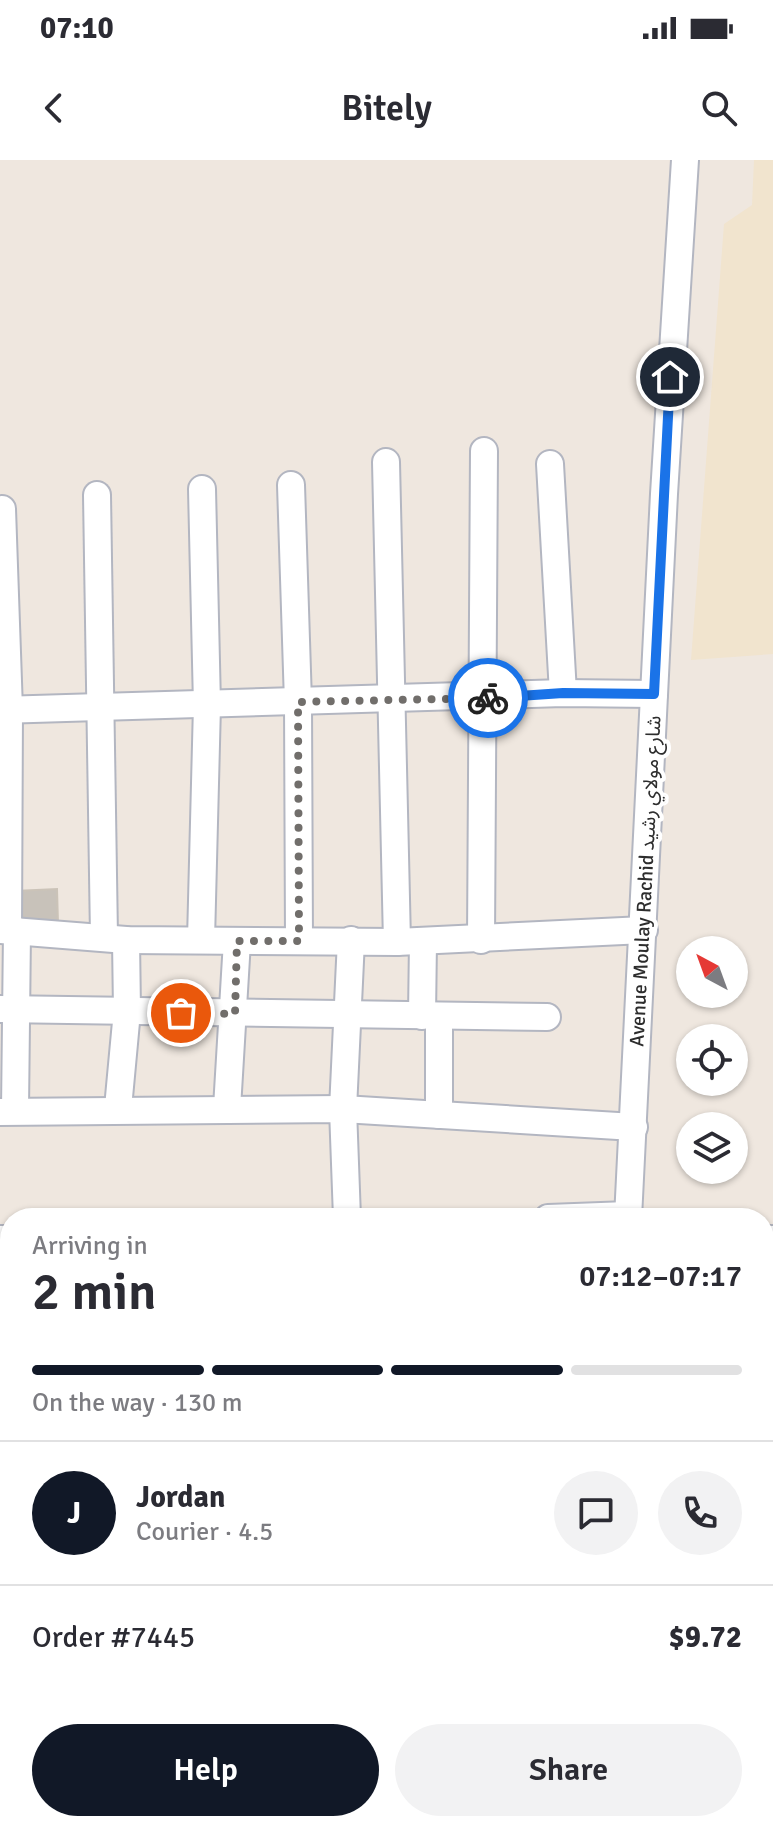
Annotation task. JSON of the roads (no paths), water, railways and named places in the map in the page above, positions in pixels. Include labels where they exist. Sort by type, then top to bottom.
[{"type":"street","name":"Avenue Moulay Rachid شارع مولاي رشيد","points":[[629,1208],[685,160]]},
{"type":"street","points":[[481,940],[484,451]]},
{"type":"street","points":[[386,462],[390,700],[410,941],[430,1016],[439,1115]]},
{"type":"street","points":[[550,464],[563,693]]},
{"type":"street","points":[[291,485],[298,702],[299,941]]},
{"type":"street","points":[[201,940],[207,705],[202,489]]},
{"type":"street","points":[[97,495],[101,707],[115,938],[127,1011],[118,1108]]},
{"type":"street","points":[[2,509],[8,1111],[343,1109],[634,1127]]},
{"type":"street","points":[[5,710],[482,698],[563,693],[654,694]]},
{"type":"street","points":[[8,930],[115,938],[237,941],[481,940],[644,930]]},
{"type":"street","points":[[347,1208],[343,1109],[350,1016],[351,940]]},
{"type":"street","points":[[227,1108],[237,941]]},
{"type":"street","points":[[8,1009],[547,1017]]}]
